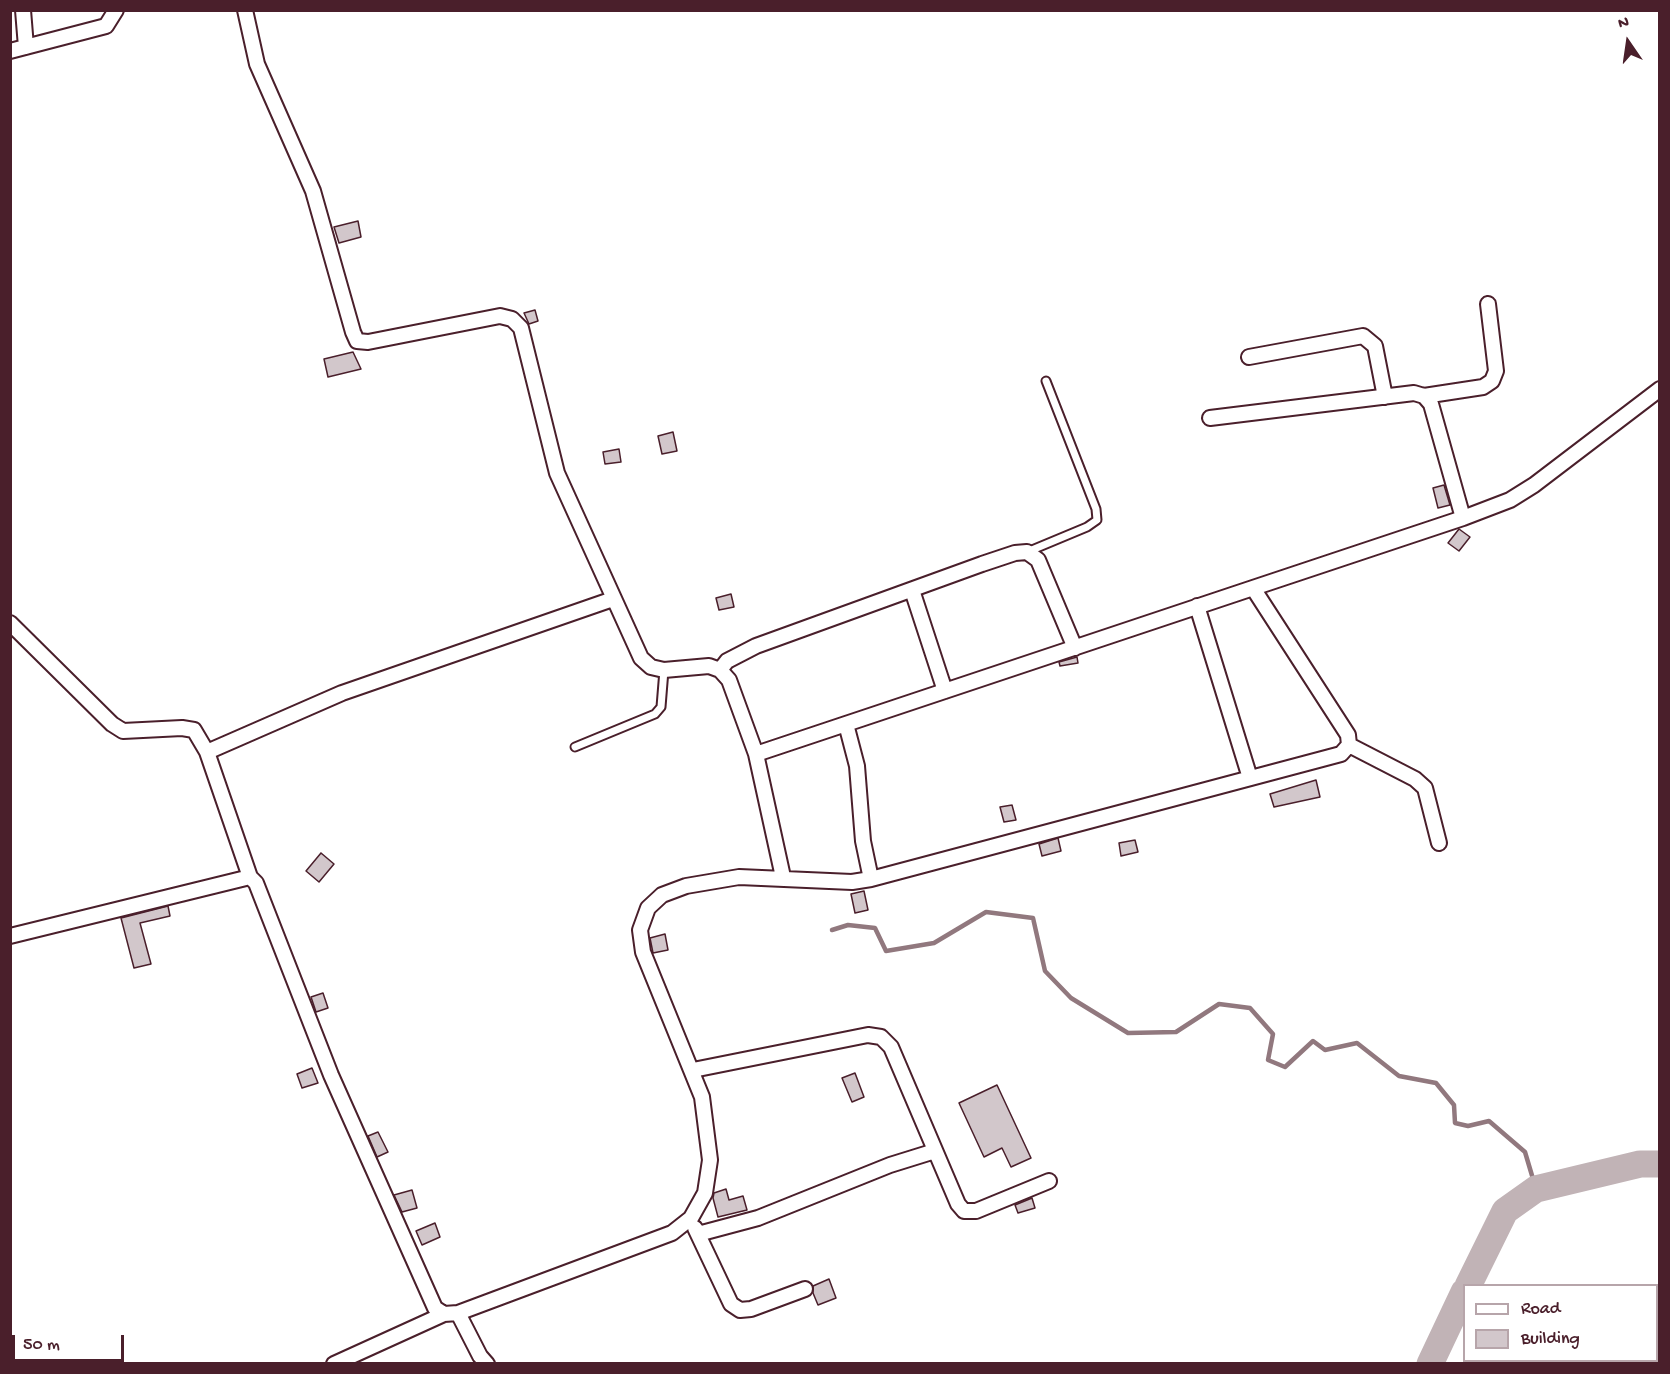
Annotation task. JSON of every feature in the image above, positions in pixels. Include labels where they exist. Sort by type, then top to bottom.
[{"type":"street","points":[[23,10],[26,47]]},
{"type":"street","points":[[10,51],[106,26],[116,10]]},
{"type":"street","points":[[245,10],[257,64],[313,191],[352,332],[357,341],[369,342],[500,316],[512,319],[520,328],[557,473],[641,658],[651,667],[664,670],[709,666],[720,670],[729,680],[756,754],[783,878]]},
{"type":"street","points":[[1210,418],[1414,393],[1424,396],[1483,387],[1492,381],[1496,371],[1488,304]]},
{"type":"street","points":[[1249,357],[1363,336],[1375,346],[1385,397]]},
{"type":"street","points":[[756,754],[1463,518],[1510,500],[1534,485],[1659,389]]},
{"type":"street","points":[[1424,396],[1431,404],[1463,518]]},
{"type":"street","points":[[720,670],[727,661],[756,646],[1015,553],[1027,552],[1038,561],[1075,648]]},
{"type":"street","points":[[334,1364],[451,1314],[672,1233],[691,1218],[705,1193],[710,1160],[702,1097],[693,1070],[643,952],[640,930],[648,908],[662,896],[686,886],[716,879],[783,878],[852,882],[871,879],[1341,754],[1349,745],[1348,735],[1253,588]]},
{"type":"street","points":[[912,590],[945,691]]},
{"type":"street","points":[[207,752],[342,693],[613,599]]},
{"type":"street","points":[[1197,606],[1250,778]]},
{"type":"street","points":[[10,623],[123,731],[182,728],[194,730],[207,752],[250,877],[256,883],[336,1086],[435,1308],[451,1314],[487,1364]]},
{"type":"street","points":[[846,724],[857,766],[863,841],[871,879]]},
{"type":"street","points":[[1349,745],[1415,780],[1425,788],[1439,843]]},
{"type":"street","points":[[10,936],[250,877]]},
{"type":"street","points":[[693,1070],[868,1035],[881,1037],[891,1047],[958,1204],[964,1211],[976,1211],[1049,1181]]},
{"type":"street","points":[[698,1234],[758,1218],[935,1151]]},
{"type":"street","points":[[691,1218],[731,1304],[741,1310],[751,1309],[805,1288]]},
{"type":"lane","points":[[1027,552],[1087,527],[1097,520],[1096,509],[1046,381]]},
{"type":"lane","points":[[575,747],[655,714],[661,707],[663,699],[664,670]]},
{"type":"building","points":[[358,221],[361,237],[339,243],[334,227]]},
{"type":"building","points":[[535,310],[538,321],[529,324],[524,313]]},
{"type":"building","points":[[353,352],[361,369],[328,377],[324,359]]},
{"type":"building","points":[[673,432],[677,451],[662,454],[658,436]]},
{"type":"building","points":[[619,449],[621,462],[605,464],[603,452]]},
{"type":"building","points":[[1444,485],[1450,505],[1438,508],[1433,488]]},
{"type":"building","points":[[1459,529],[1470,537],[1459,551],[1448,543]]},
{"type":"building","points":[[731,594],[734,607],[719,610],[716,598]]},
{"type":"building","points":[[1077,657],[1078,663],[1060,666],[1059,662]]},
{"type":"building","points":[[1316,780],[1320,797],[1274,807],[1270,794]]},
{"type":"building","points":[[1012,805],[1016,820],[1004,822],[1000,807]]},
{"type":"building","points":[[1058,838],[1061,851],[1042,856],[1039,844]]},
{"type":"building","points":[[1135,840],[1138,852],[1121,856],[1119,843]]},
{"type":"building","points":[[321,853],[334,864],[319,882],[306,871]]},
{"type":"building","points":[[864,891],[868,910],[855,913],[851,894]]},
{"type":"building","points":[[168,906],[170,916],[140,923],[151,964],[134,968],[121,918]]},
{"type":"building","points":[[665,934],[668,950],[653,953],[650,938]]},
{"type":"building","points":[[323,993],[328,1008],[316,1012],[311,997]]},
{"type":"building","points":[[312,1068],[318,1083],[302,1088],[297,1074]]},
{"type":"building","points":[[855,1073],[864,1097],[852,1102],[842,1078]]},
{"type":"building","points":[[997,1085],[1031,1158],[1011,1167],[1002,1148],[984,1157],[959,1103]]},
{"type":"building","points":[[378,1132],[388,1152],[377,1157],[368,1136]]},
{"type":"building","points":[[726,1189],[729,1200],[743,1196],[747,1210],[718,1217],[713,1198],[714,1193]]},
{"type":"building","points":[[412,1190],[417,1208],[402,1212],[394,1195]]},
{"type":"building","points":[[1032,1198],[1035,1208],[1018,1213],[1015,1205]]},
{"type":"building","points":[[435,1223],[440,1237],[422,1245],[416,1231]]},
{"type":"building","points":[[829,1279],[836,1298],[818,1305],[813,1286]]},
{"type":"waterway","points":[[832,930],[848,925],[875,928],[886,951],[934,943],[986,912],[1033,918],[1045,971],[1071,998],[1128,1033],[1176,1032],[1219,1004],[1250,1008],[1273,1034],[1268,1060],[1285,1067],[1313,1041],[1325,1050],[1357,1043],[1399,1076],[1436,1083],[1454,1105],[1455,1123],[1468,1126],[1489,1121],[1525,1152],[1536,1189]]},
{"type":"waterway","points":[[1469,1284],[1505,1211],[1536,1189],[1640,1164],[1660,1164]]},
{"type":"waterway","points":[[1430,1364],[1463,1294]]}]
